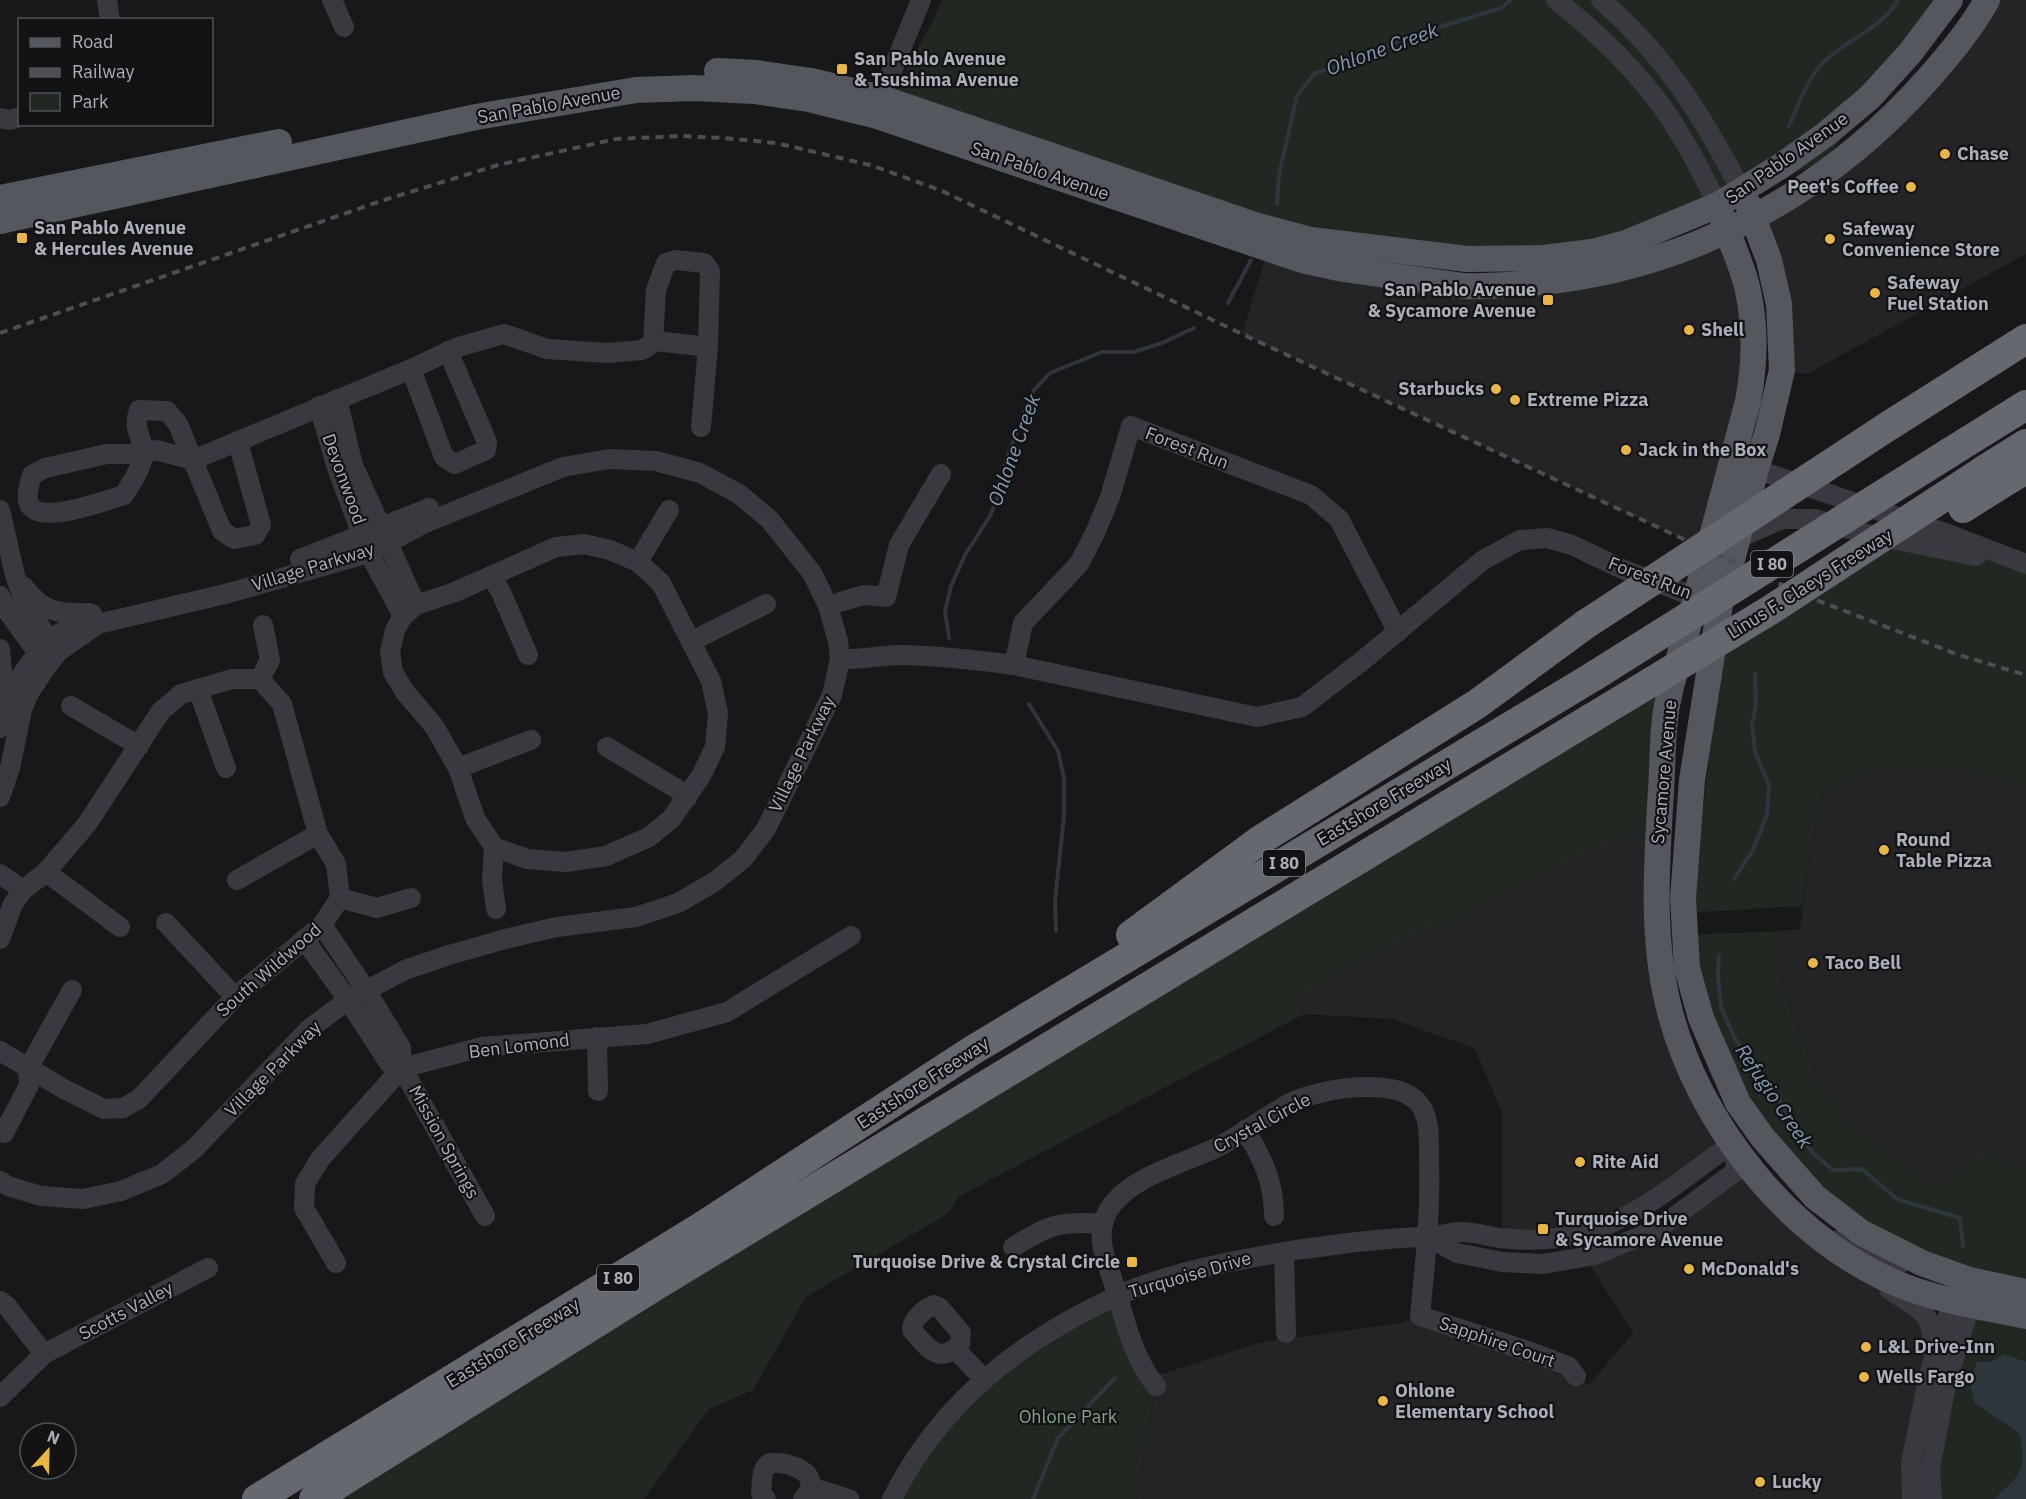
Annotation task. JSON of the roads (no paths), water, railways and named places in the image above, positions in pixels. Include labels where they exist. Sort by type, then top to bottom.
[{"type":"highway","points":[[973,1050],[1259,841],[1477,704],[1586,624],[2026,339]]},
{"type":"highway","name":"Linus F. Claeys Freeway","points":[[1594,676],[2026,405]]},
{"type":"highway","points":[[2007,472],[2026,444]]},
{"type":"highway","name":"Linus F. Claeys Freeway","points":[[1590,719],[1772,609],[1899,527],[1938,523],[2007,472]]},
{"type":"highway","name":"Eastshore Freeway","points":[[258,1499],[698,1229],[973,1050],[1594,676]]},
{"type":"highway","name":"Eastshore Freeway","points":[[314,1499],[658,1284],[1590,719]]},
{"type":"main road","name":"San Pablo Avenue","points":[[0,198],[483,100],[653,73],[703,70],[756,73],[811,81],[881,98],[1258,226],[1311,240],[1394,252],[1467,259],[1544,258],[1592,252],[1626,243],[1718,205],[1784,164],[1826,134],[1870,97],[1910,53],[1950,0]]},
{"type":"main road","name":"San Pablo Avenue","points":[[0,221],[476,117],[636,90],[694,88],[754,91],[808,99],[877,116],[1302,260],[1343,268],[1484,287],[1561,280],[1598,275],[1660,258],[1727,232],[1755,218],[1814,182],[1870,138],[1906,104],[1977,18],[1987,0]]},
{"type":"main road","name":"Sycamore Avenue","points":[[1741,190],[1755,218],[1769,260],[1779,304],[1782,333],[1780,380],[1720,605],[1692,780],[1683,898],[1687,968],[1701,1018],[1738,1103],[1764,1138],[1815,1197],[1862,1233],[1922,1263],[1969,1280],[2026,1292]]},
{"type":"main road","name":"Sycamore Avenue","points":[[1718,205],[1748,289],[1753,317],[1754,371],[1666,711],[1656,878],[1659,956],[1670,1011],[1688,1064],[1713,1114],[1737,1154],[1776,1198],[1814,1233],[1839,1252],[1909,1288],[1961,1303],[2026,1316]]},
{"type":"street","points":[[107,0],[110,18]]},
{"type":"street","points":[[332,0],[344,27]]},
{"type":"street","points":[[881,98],[921,0]]},
{"type":"street","name":"Sycamore Avenue","points":[[1556,0],[1592,28],[1655,98],[1681,134],[1718,205]]},
{"type":"street","name":"Sycamore Avenue","points":[[1601,0],[1658,57],[1691,101],[1711,132],[1741,190]]},
{"type":"street","points":[[1607,44],[1629,27]]},
{"type":"street","points":[[0,118],[10,120],[18,118]]},
{"type":"street","points":[[653,343],[656,290],[666,263],[676,260],[704,263],[710,271],[708,347],[701,427]]},
{"type":"street","points":[[238,442],[261,525],[255,535],[234,539],[222,531],[193,460],[178,424],[167,411],[139,410],[135,421],[144,454],[137,474],[124,495],[51,514],[35,510],[30,504],[28,488],[32,475],[45,468],[107,454],[144,454],[156,450],[193,460],[411,369],[448,351],[504,334],[547,349],[608,353],[642,350],[656,341],[708,347]]},
{"type":"street","points":[[411,369],[444,457],[454,464],[486,450],[488,442],[448,351]]},
{"type":"street","name":"Devonwood","points":[[328,402],[337,468],[410,611]]},
{"type":"street","name":"Forest Run","points":[[1014,665],[1023,623],[1079,564],[1095,533],[1110,497],[1131,426],[1311,495],[1339,519],[1398,632]]},
{"type":"street","name":"Village Parkway","points":[[0,797],[10,768],[22,711],[48,653],[98,624],[229,593],[375,539],[559,456],[608,447],[658,449],[704,462],[745,484],[778,511],[823,567],[840,602],[850,638],[843,699],[776,835],[751,867],[721,892],[683,914],[639,928],[559,939],[512,949],[410,981],[360,1000],[309,1029],[194,1149],[162,1174],[121,1191],[83,1199],[42,1196],[8,1186],[0,1181]]},
{"type":"street","name":"Village Parkway","points":[[3,720],[17,682],[93,613],[226,582],[375,539],[423,524],[563,467],[609,459],[656,461],[700,473],[739,494],[769,519],[812,573],[828,606],[838,641],[847,659]]},
{"type":"street","points":[[1732,460],[1948,534],[2026,566]]},
{"type":"street","points":[[840,602],[864,595],[886,597],[899,545],[941,474]]},
{"type":"street","points":[[0,510],[15,575],[48,653]]},
{"type":"street","points":[[638,562],[669,510]]},
{"type":"street","points":[[1738,538],[1782,519],[1815,519],[1863,533],[2026,566]]},
{"type":"street","name":"Forest Run","points":[[847,659],[899,655],[960,658],[1014,665],[1257,717],[1302,707],[1398,632],[1483,561],[1520,540],[1547,538],[1572,545],[1622,569],[1720,605]]},
{"type":"street","points":[[494,847],[527,859],[566,862],[606,856],[649,837],[671,819],[687,798],[701,776],[714,747],[718,713],[711,681],[692,640],[661,583],[638,562],[610,549],[584,544],[556,547],[410,611],[395,630],[390,652],[393,672],[405,692],[434,726],[458,768],[475,818],[494,847],[492,880],[496,909]]},
{"type":"street","points":[[15,575],[29,594],[43,606],[64,614],[93,613]]},
{"type":"street","points":[[491,576],[501,592],[528,655]]},
{"type":"street","points":[[0,596],[8,612],[48,653]]},
{"type":"street","points":[[692,640],[766,604]]},
{"type":"street","points":[[260,679],[270,660],[263,625]]},
{"type":"street","points":[[0,649],[3,720]]},
{"type":"street","points":[[0,939],[12,896],[46,872],[87,824],[161,711],[181,694],[232,679],[260,679],[282,704],[318,834],[336,864],[340,898],[377,908],[411,898]]},
{"type":"street","points":[[198,689],[226,768]]},
{"type":"street","points":[[71,706],[139,746]]},
{"type":"street","points":[[458,768],[531,740]]},
{"type":"street","points":[[607,747],[677,789],[687,798]]},
{"type":"street","points":[[237,880],[318,834]]},
{"type":"street","points":[[46,872],[120,927]]},
{"type":"street","points":[[0,874],[12,896]]},
{"type":"street","name":"South Wildwood","points":[[0,1051],[28,1069],[104,1109],[123,1108],[139,1099],[235,997],[322,926],[340,898]]},
{"type":"street","points":[[166,922],[235,997]]},
{"type":"street","name":"Mission Springs","points":[[322,926],[360,1000]]},
{"type":"street","name":"Ben Lomond","points":[[402,1068],[482,1047],[647,1034],[727,1012],[851,936]]},
{"type":"street","name":"Mission Springs","points":[[304,939],[401,1048],[402,1068],[485,1216]]},
{"type":"street","points":[[4,1133],[29,1084],[28,1069],[72,990]]},
{"type":"street","name":"Village Parkway","points":[[0,1195],[39,1208],[84,1211],[125,1203],[168,1184],[202,1158],[318,1038],[360,1000]]},
{"type":"street","points":[[597,1037],[598,1091]]},
{"type":"street","points":[[336,1263],[304,1208],[305,1184],[320,1159],[402,1068]]},
{"type":"street","name":"Crystal Circle","points":[[1103,1224],[1113,1204],[1136,1183],[1192,1159],[1291,1103],[1318,1093],[1382,1088],[1407,1094],[1422,1108],[1427,1122],[1430,1193],[1428,1237]]},
{"type":"street","points":[[1245,1130],[1268,1174],[1274,1194],[1274,1216]]},
{"type":"street","name":"Turquoise Drive","points":[[892,1499],[905,1473],[929,1437],[955,1406],[984,1379],[1049,1333],[1118,1296],[1200,1269],[1284,1252],[1390,1238],[1428,1237],[1462,1232],[1502,1238],[1538,1239],[1586,1232],[1622,1219],[1648,1204],[1723,1150],[1737,1154],[1764,1138]]},
{"type":"street","name":"Turquoise Drive","points":[[1428,1237],[1457,1252],[1502,1262],[1544,1264],[1595,1255],[1658,1229],[1736,1171],[1737,1154]]},
{"type":"street","points":[[1013,1247],[1055,1224],[1069,1222],[1103,1224],[1102,1244],[1134,1347],[1156,1386]]},
{"type":"street","name":"Sapphire Court","points":[[1428,1237],[1420,1316],[1568,1366],[1576,1376]]},
{"type":"street","points":[[1912,1499],[1911,1462],[1930,1371],[1933,1337],[1929,1320],[1916,1305],[1895,1294],[1839,1252],[1835,1241],[1848,1239],[1895,1263],[1922,1263]]},
{"type":"street","points":[[1284,1252],[1286,1333]]},
{"type":"street","name":"Scotts Valley","points":[[0,1397],[44,1354],[208,1268]]},
{"type":"street","points":[[1930,1371],[1969,1280]]},
{"type":"street","points":[[0,1301],[7,1306],[44,1354]]},
{"type":"street","points":[[1932,1499],[1930,1469],[1961,1303]]},
{"type":"street","points":[[956,1348],[984,1379]]},
{"type":"street","points":[[766,1499],[761,1493],[764,1471],[771,1463],[798,1467],[808,1475],[810,1481],[807,1493],[849,1499]]},
{"type":"waterway","name":"Ohlone Creek","points":[[1277,204],[1279,174],[1297,96],[1315,73],[1356,62],[1404,38],[1501,8],[1511,0]]},
{"type":"waterway","name":"Refugio Creek","points":[[1789,126],[1814,74],[1826,60],[1874,26],[1898,0]]},
{"type":"waterway","name":"Ohlone Creek","points":[[1228,303],[1251,260]]},
{"type":"waterway","name":"Ohlone Creek","points":[[949,638],[945,611],[951,586],[965,555],[990,516],[1000,491],[1006,460],[1033,391],[1050,373],[1102,352],[1134,352],[1162,343],[1194,328]]},
{"type":"waterway","name":"Refugio Creek","points":[[1734,879],[1753,850],[1767,815],[1769,785],[1755,752],[1752,725],[1756,704],[1755,674]]},
{"type":"waterway","name":"Ohlone Creek","points":[[1029,704],[1058,751],[1064,778],[1064,816],[1055,901],[1056,931]]},
{"type":"waterway","name":"Refugio Creek","points":[[1719,955],[1721,1007],[1734,1037],[1757,1073],[1780,1101],[1796,1130],[1814,1154],[1833,1170],[1862,1169],[1897,1199],[1960,1218],[1963,1246]]},
{"type":"waterway","name":"Ohlone Creek","points":[[1033,1499],[1058,1438],[1115,1378]]},
{"type":"railway","points":[[0,333],[384,200],[498,165],[616,139],[681,136],[776,143],[870,165],[940,190],[1242,334],[1806,596],[1959,655],[2026,675]]},
{"type":"place","name":"San Pablo Avenue & Tsushima Avenue","points":[[842,69]]},
{"type":"place","name":"Chase","points":[[1945,154]]},
{"type":"place","name":"Peet's Coffee","points":[[1911,187]]},
{"type":"place","name":"San Pablo Avenue & Hercules Avenue","points":[[22,238]]},
{"type":"place","name":"Safeway Convenience Store","points":[[1830,239]]},
{"type":"place","name":"Safeway Fuel Station","points":[[1875,293]]},
{"type":"place","name":"San Pablo Avenue & Sycamore Avenue","points":[[1548,300]]},
{"type":"place","name":"Shell","points":[[1689,330]]},
{"type":"place","name":"Starbucks","points":[[1496,389]]},
{"type":"place","name":"Extreme Pizza","points":[[1515,400]]},
{"type":"place","name":"Jack in the Box","points":[[1626,450]]},
{"type":"place","name":"Round Table Pizza","points":[[1884,850]]},
{"type":"place","name":"Taco Bell","points":[[1813,963]]},
{"type":"place","name":"Rite Aid","points":[[1580,1162]]},
{"type":"place","name":"Turquoise Drive & Sycamore Avenue","points":[[1543,1229]]},
{"type":"place","name":"Turquoise Drive & Crystal Circle","points":[[1132,1262]]},
{"type":"place","name":"McDonald's","points":[[1689,1269]]},
{"type":"place","name":"L&L Drive-Inn","points":[[1866,1347]]},
{"type":"place","name":"Wells Fargo","points":[[1864,1377]]},
{"type":"place","name":"Ohlone Elementary School","points":[[1383,1401]]},
{"type":"place","name":"Lucky","points":[[1760,1482]]},
{"type":"park label","name":"Ohlone Park","points":[[1068,1417]]}]
